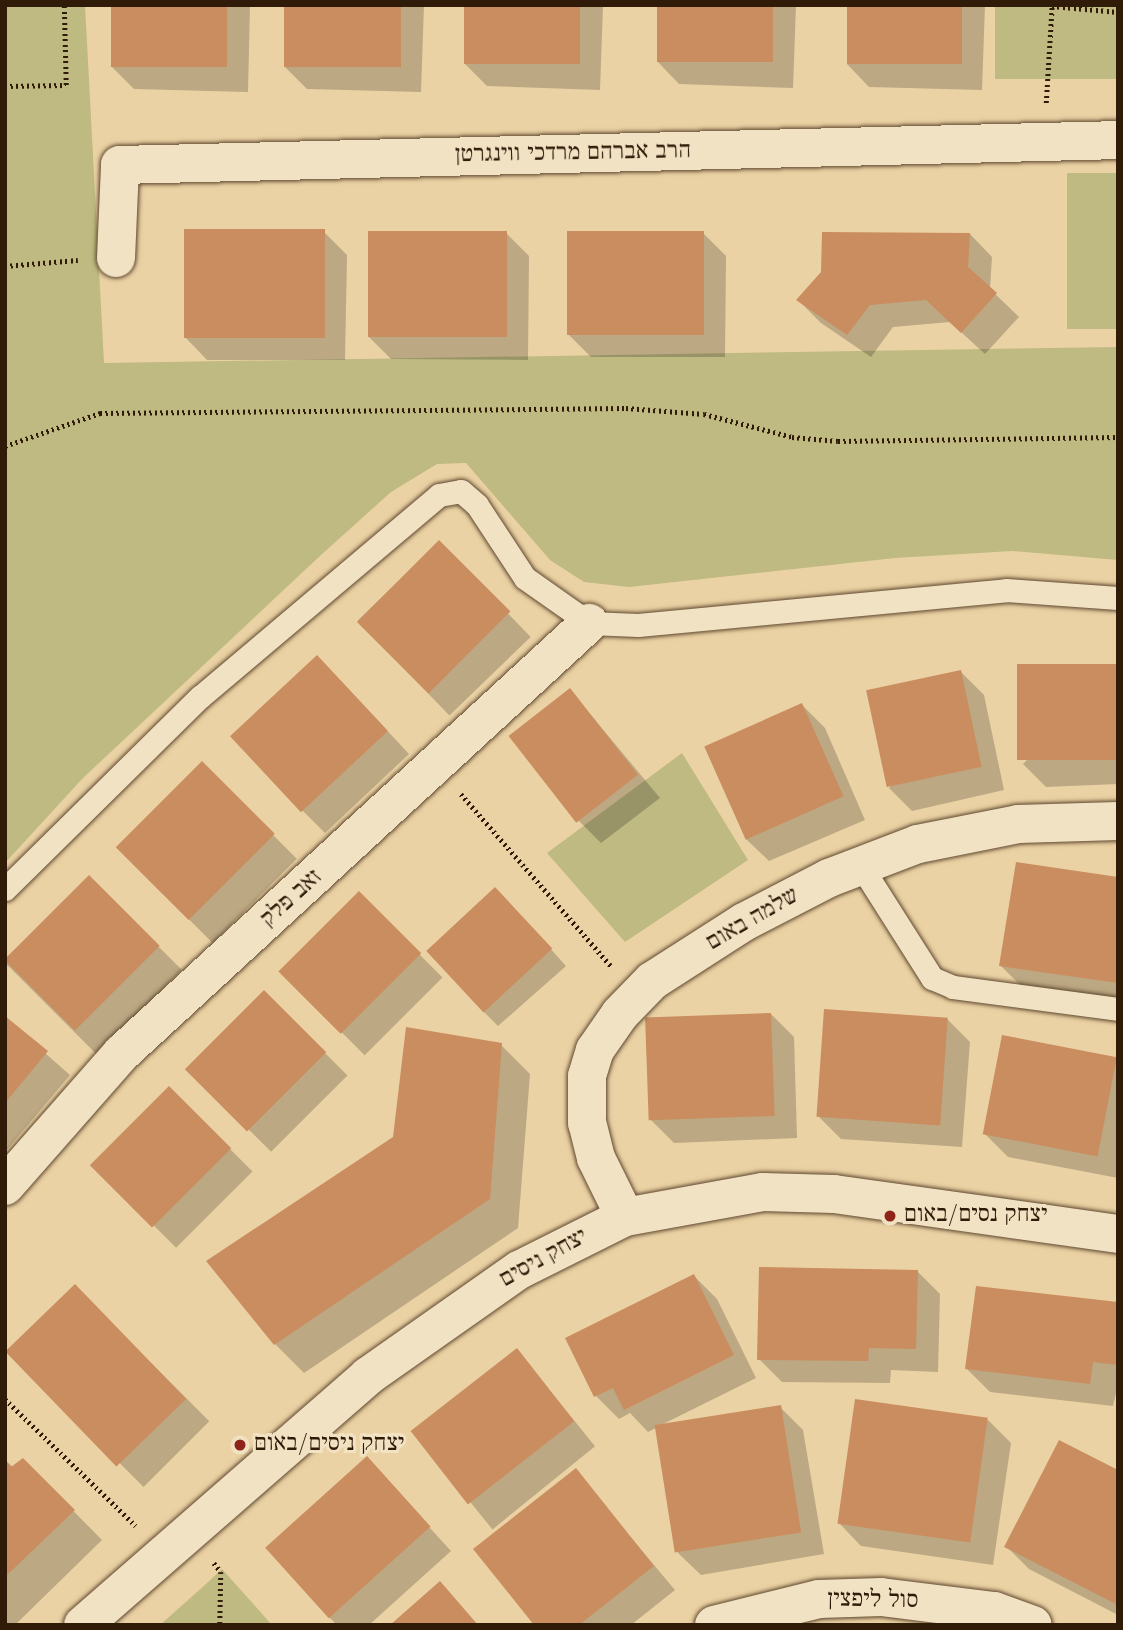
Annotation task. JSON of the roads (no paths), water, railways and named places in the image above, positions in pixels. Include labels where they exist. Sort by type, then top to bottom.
[{"type":"street","name":"הרב אברהם מרדכי ווינגרטן","points":[[116,258],[120,165],[1118,140]]},
{"type":"street","name":"זאב פלק","points":[[5,1186],[122,1053],[437,767],[589,623]]},
{"type":"street","name":"שלמה באום","points":[[625,1217],[593,1147],[587,1123],[587,1076],[595,1050],[652,981],[744,922],[861,866],[919,844],[1017,824],[1118,821]]},
{"type":"street","name":"יצחק ניסים","points":[[83,1625],[368,1376],[519,1270],[625,1217],[763,1192],[834,1194],[1118,1234]]},
{"type":"street","name":"סול ליפצין","points":[[714,1625],[819,1599],[881,1597],[994,1611],[1033,1625]]},
{"type":"lane","points":[[5,889],[200,697],[439,495],[461,491],[477,505],[526,578],[589,623],[638,625],[1006,590],[1118,598]]},
{"type":"lane","points":[[861,866],[932,978],[953,987],[1118,1009]]},
{"type":"place","name":"יצחק נסים/באום","points":[[890,1216]]},
{"type":"place","name":"יצחק ניסים/באום","points":[[240,1445]]}]
